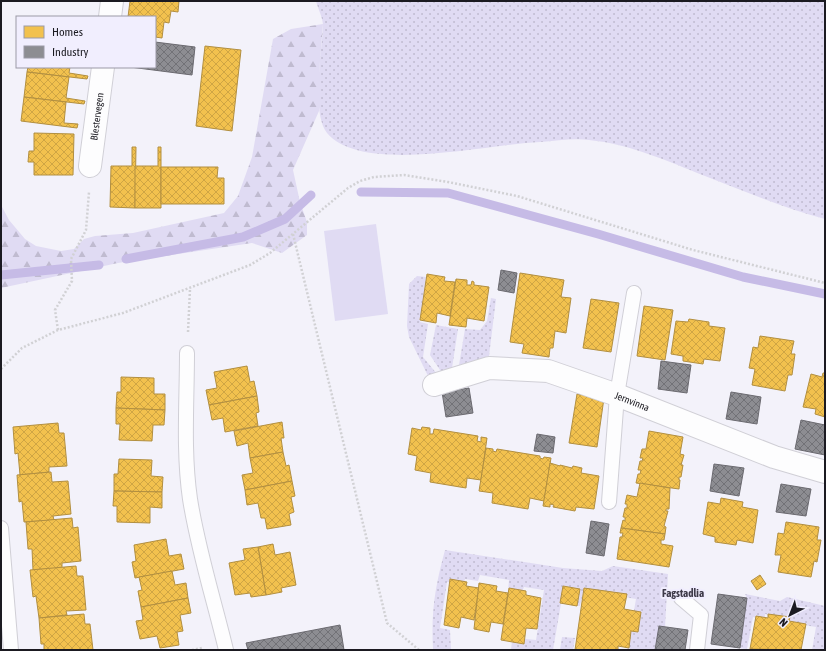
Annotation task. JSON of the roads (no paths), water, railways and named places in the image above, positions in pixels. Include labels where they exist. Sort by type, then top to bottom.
[{"type":"street","points":[[110,16],[112,1]]},
{"type":"street","name":"Blestervegen","points":[[90,166],[103,68]]},
{"type":"street","name":"Jernvinna","points":[[434,385],[489,368],[548,371],[617,395],[774,457],[825,472]]},
{"type":"lane","points":[[609,502],[617,395],[634,293]]},
{"type":"lane","points":[[187,353],[186,444],[190,498],[197,536],[226,650]]},
{"type":"lane","points":[[1,528],[11,650]]},
{"type":"lane","points":[[681,598],[701,615],[697,650]]},
{"type":"waterway","points":[[361,192],[448,193],[598,234],[743,277],[825,294]]},
{"type":"waterway","points":[[126,259],[243,237],[285,219],[311,195]]},
{"type":"waterway","points":[[1,275],[99,265]]},
{"type":"district","name":"Fagstadlia","points":[[683,593]]}]
